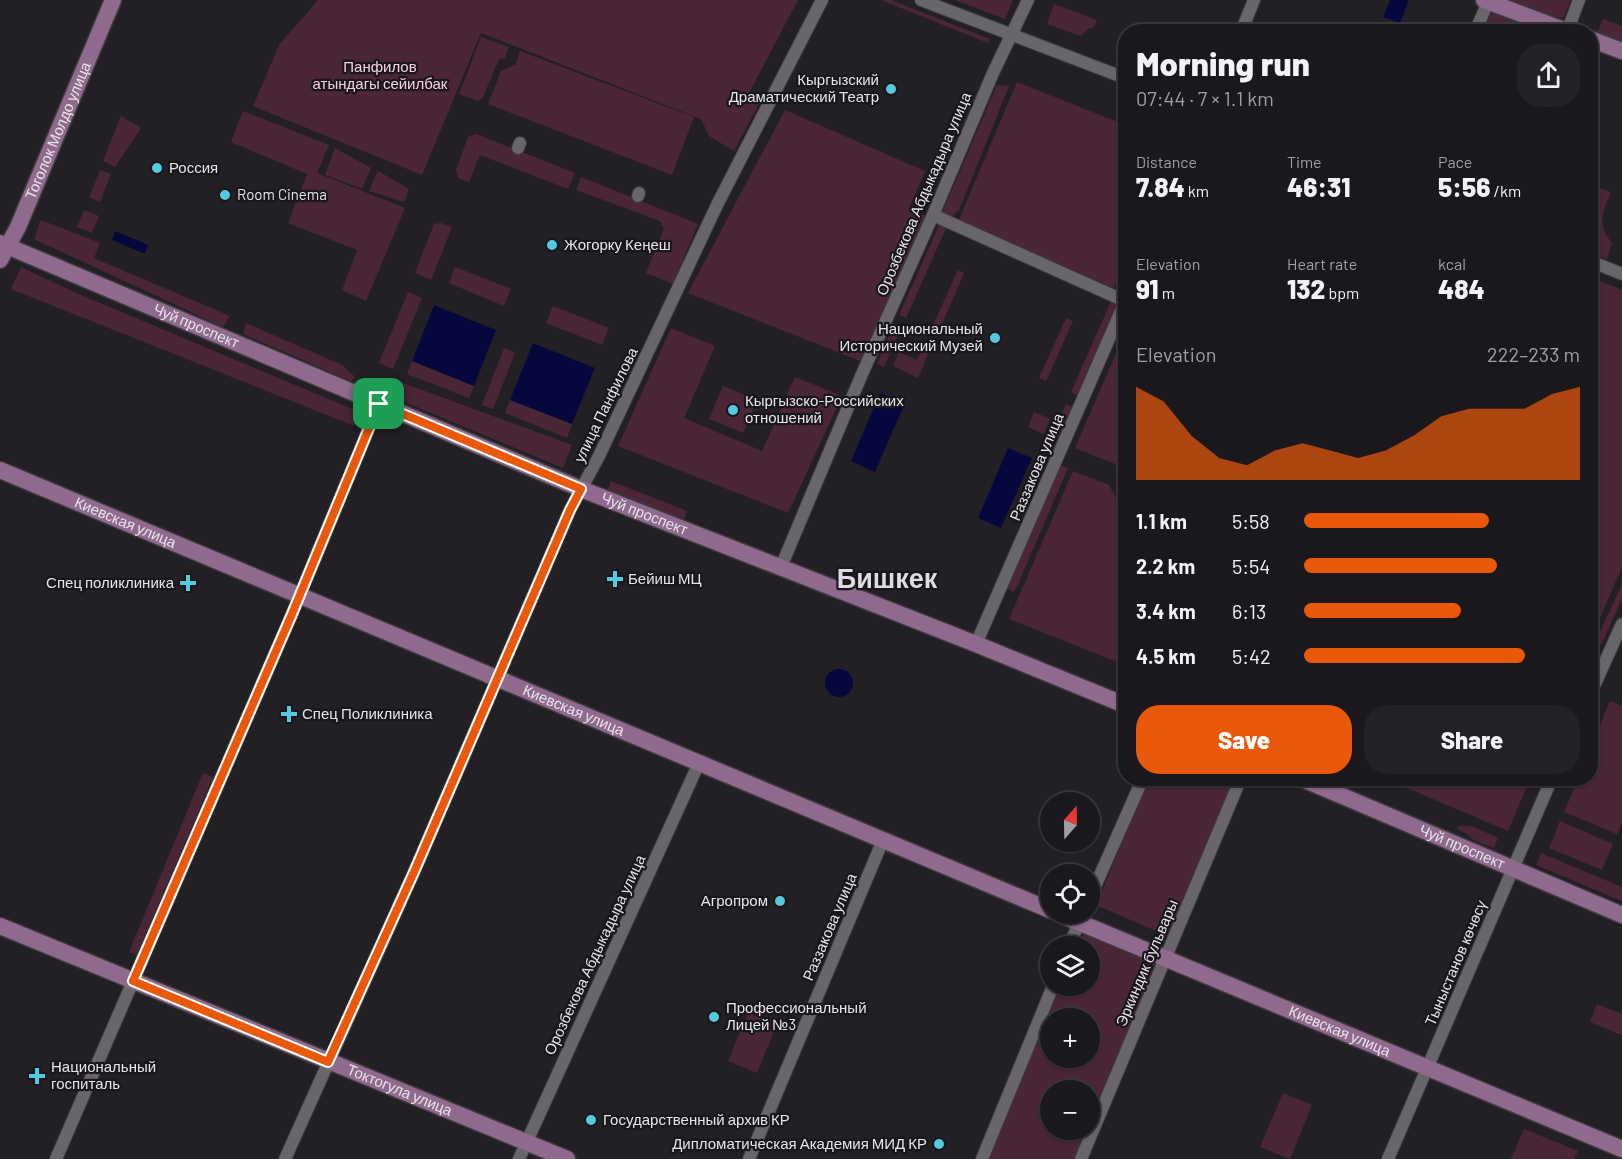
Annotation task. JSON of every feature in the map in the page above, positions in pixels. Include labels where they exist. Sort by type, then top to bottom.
[{"type":"main road","name":"Тоголок Молдо улица","points":[[2,250],[18,227],[113,0]]},
{"type":"main road","points":[[1487,0],[1550,24]]},
{"type":"main road","points":[[1598,42],[1622,51]]},
{"type":"main road","name":"Чуй проспект","points":[[2,250],[581,489],[1118,702]]},
{"type":"main road","name":"Киевская улица","points":[[0,470],[1040,906]]},
{"type":"main road","name":"Чуй проспект","points":[[1319,786],[1622,915]]},
{"type":"main road","name":"Киевская улица","points":[[1094,924],[1166,958],[1622,1149]]},
{"type":"main road","name":"Токтогула улица","points":[[0,926],[567,1159]]},
{"type":"street","name":"улица Панфилова","points":[[285,1159],[414,872],[570,510],[599,456],[717,206],[822,0]]},
{"type":"street","points":[[921,0],[1118,75]]},
{"type":"street","name":"Орозбекова Абдыкадыра улица","points":[[781,567],[993,73],[1028,0]]},
{"type":"street","points":[[1244,24],[1254,0]]},
{"type":"street","points":[[1478,24],[1487,0]]},
{"type":"street","points":[[1571,24],[1580,0]]},
{"type":"street","points":[[933,215],[1118,298]]},
{"type":"street","points":[[1598,264],[1622,274]]},
{"type":"street","name":"Раззакова улица","points":[[976,644],[1118,317]]},
{"type":"street","points":[[56,1159],[379,404]]},
{"type":"street","points":[[1598,672],[1622,624]]},
{"type":"street","name":"Орозбекова Абдыкадыра улица","points":[[519,1159],[699,763]]},
{"type":"street","points":[[1100,875],[1139,786]]},
{"type":"street","name":"Эркиндик бульвары","points":[[1081,1159],[1238,786]]},
{"type":"street","name":"Тыныстанов көчөсү","points":[[1388,1159],[1548,786]]},
{"type":"street","name":"Раззакова улица","points":[[749,1159],[883,840]]},
{"type":"street","points":[[982,1159],[1049,996]]},
{"type":"green space","name":"Панфилов атындагы сейилбак","points":[[318,0],[798,0],[747,97],[759,104],[734,151],[709,136],[701,119],[481,33],[422,175],[253,106],[279,45]]},
{"type":"green space","points":[[881,0],[891,0],[990,39],[988,43]]},
{"type":"green space","points":[[955,0],[1013,0],[1005,19]]},
{"type":"green space","points":[[1509,0],[1571,0],[1564,16],[1559,18]]},
{"type":"green space","points":[[1054,4],[1097,20],[1093,28],[1089,28],[1081,36],[1047,24]]},
{"type":"green space","points":[[1495,13],[1525,24],[1486,24],[1490,15]]},
{"type":"green space","points":[[1603,19],[1622,26],[1622,43],[1598,34]]},
{"type":"green space","points":[[481,37],[509,47],[505,58],[499,59],[483,97],[478,101],[459,94]]},
{"type":"green space","points":[[520,51],[694,117],[672,175],[488,104],[501,71],[516,64]]},
{"type":"green space","points":[[1017,82],[1118,122],[1118,279],[1114,288],[958,222]]},
{"type":"green space","points":[[997,85],[1009,86],[959,210],[951,217],[942,213]]},
{"type":"green space","points":[[785,110],[925,171],[909,209],[926,216],[860,361],[688,293]]},
{"type":"green space","points":[[243,111],[329,145],[317,173],[405,208],[366,301],[342,290],[357,250],[288,223],[307,174],[231,142]]},
{"type":"green space","points":[[121,116],[141,128],[115,167],[103,161]]},
{"type":"green space","points":[[476,134],[575,173],[568,189],[480,155],[469,182],[458,178],[456,170],[468,137]]},
{"type":"green space","points":[[335,148],[371,168],[362,189],[325,175]]},
{"type":"green space","points":[[100,170],[111,174],[100,202],[89,197]]},
{"type":"green space","points":[[378,171],[409,189],[404,202],[369,191]]},
{"type":"green space","points":[[581,177],[698,224],[673,284],[646,273],[664,229],[660,221],[576,190]]},
{"type":"green space","points":[[1598,187],[1611,193],[1602,218],[1604,230],[1612,243],[1607,259],[1598,256]]},
{"type":"green space","points":[[84,210],[99,216],[92,233],[77,227]]},
{"type":"green space","points":[[41,220],[100,243],[94,258],[230,316],[223,327],[34,239]]},
{"type":"green space","points":[[441,223],[452,227],[431,280],[415,273],[434,224]]},
{"type":"green space","points":[[940,223],[947,226],[906,318],[899,315]]},
{"type":"green space","points":[[21,267],[74,292],[357,411],[354,426],[11,289]]},
{"type":"green space","points":[[455,267],[511,289],[504,306],[449,283]]},
{"type":"green space","points":[[958,270],[964,273],[938,333],[931,330]]},
{"type":"green space","points":[[1598,280],[1622,290],[1622,567],[1598,622]]},
{"type":"green space","points":[[408,292],[422,298],[393,369],[379,363]]},
{"type":"green space","points":[[1112,299],[1118,302],[1077,395],[1071,392]]},
{"type":"green space","points":[[553,306],[609,328],[602,345],[546,323]]},
{"type":"green space","points":[[1066,318],[1073,321],[1046,381],[1039,378]]},
{"type":"green space","points":[[246,323],[342,365],[355,377],[351,381],[243,334]]},
{"type":"green space","points":[[893,327],[900,330],[884,367],[877,364]]},
{"type":"green space","points":[[671,328],[715,346],[684,418],[762,451],[795,377],[842,396],[788,513],[618,446]]},
{"type":"green space","points":[[926,342],[932,345],[918,378],[893,366],[899,352],[917,360]]},
{"type":"green space","points":[[504,348],[515,353],[493,409],[482,405]]},
{"type":"green space","points":[[1118,349],[1118,465],[1075,448]]},
{"type":"green space","points":[[412,361],[474,386],[469,398],[407,374]]},
{"type":"green space","points":[[403,383],[572,445],[563,468],[407,403],[399,396]]},
{"type":"green space","points":[[723,386],[757,400],[743,433],[709,419]]},
{"type":"green space","points":[[510,400],[572,424],[567,438],[505,413]]},
{"type":"green space","points":[[1066,404],[1072,407],[1055,443],[1049,441]]},
{"type":"green space","points":[[1034,412],[1050,419],[1044,434],[1028,427]]},
{"type":"green space","points":[[1058,465],[1068,468],[1013,592],[1007,588]]},
{"type":"green space","points":[[1073,471],[1109,485],[1118,500],[1118,662],[1009,619]]},
{"type":"green space","points":[[611,481],[687,511],[683,522],[607,492]]},
{"type":"green space","points":[[1622,584],[1622,599],[1601,645],[1598,645],[1598,636]]},
{"type":"green space","points":[[1610,701],[1622,706],[1622,823],[1617,834],[1564,812],[1575,786],[1598,786],[1598,730]]},
{"type":"green space","points":[[203,773],[213,777],[137,955],[129,952]]},
{"type":"green space","points":[[1146,786],[1234,786],[1170,937],[1100,907],[1100,895]]},
{"type":"green space","points":[[1402,786],[1527,786],[1508,831]]},
{"type":"green space","points":[[1560,821],[1613,844],[1602,870],[1549,848]]},
{"type":"green space","points":[[1472,826],[1498,838],[1494,848],[1473,840],[1456,828]]},
{"type":"green space","points":[[1541,853],[1622,887],[1622,901],[1536,865]]},
{"type":"green space","points":[[1086,928],[1161,959],[1100,1101],[1100,1080],[1040,1080],[1040,1140],[1084,1140],[1076,1159],[987,1159],[1040,1035],[1040,1068],[1100,1068],[1100,1008],[1052,1008],[1057,996],[1100,996],[1100,936],[1082,936]]},
{"type":"green space","points":[[1597,1004],[1622,1014],[1622,1035],[1590,1022]]},
{"type":"green space","points":[[748,1013],[777,1024],[757,1073],[728,1061]]},
{"type":"green space","points":[[1283,1093],[1312,1105],[1290,1159],[1260,1147]]},
{"type":"green space","points":[[1524,1129],[1578,1151],[1574,1159],[1511,1159]]},
{"type":"shaded area","points":[[1390,0],[1409,0],[1400,23],[1383,17]]},
{"type":"shaded area","points":[[115,231],[148,245],[145,254],[112,240]]},
{"type":"shaded area","points":[[434,305],[496,330],[474,386],[412,361]]},
{"type":"shaded area","points":[[533,343],[595,368],[572,424],[510,400]]},
{"type":"shaded area","points":[[880,393],[905,403],[875,472],[851,461]]},
{"type":"shaded area","points":[[1008,448],[1032,458],[1001,528],[978,518]]},
{"type":"shaded area","points":[[839,669],[849,673],[853,683],[849,693],[839,697],[829,693],[825,683],[829,673]]},
{"type":"place","name":"Кыргызский Драматический Театр","points":[[891,89]]},
{"type":"place","name":"Россия","points":[[157,168]]},
{"type":"place","name":"Room Cinema","points":[[225,195]]},
{"type":"place","name":"Жогорку Кеңеш","points":[[552,245]]},
{"type":"place","name":"Национальный Исторический Музей","points":[[995,338]]},
{"type":"place","name":"Кыргызско-Российских отношений","points":[[733,410]]},
{"type":"place","name":"Бейиш МЦ","points":[[615,579]]},
{"type":"place","name":"Спец поликлиника","points":[[188,583]]},
{"type":"place","name":"Спец Поликлиника","points":[[289,714]]},
{"type":"place","name":"Агропром","points":[[780,901]]},
{"type":"place","name":"Профессиональный Лицей №3","points":[[714,1017]]},
{"type":"place","name":"Национальный госпиталь","points":[[37,1076]]},
{"type":"place","name":"Государственный архив КР","points":[[591,1120]]},
{"type":"place","name":"Дипломатическая Академия МИД КР","points":[[939,1144]]},
{"type":"district","name":"Бишкек","points":[[887,579]]},
{"type":"route","points":[[379,404],[581,489],[488,696],[414,872],[328,1062],[133,981],[292,614],[379,404]]}]
